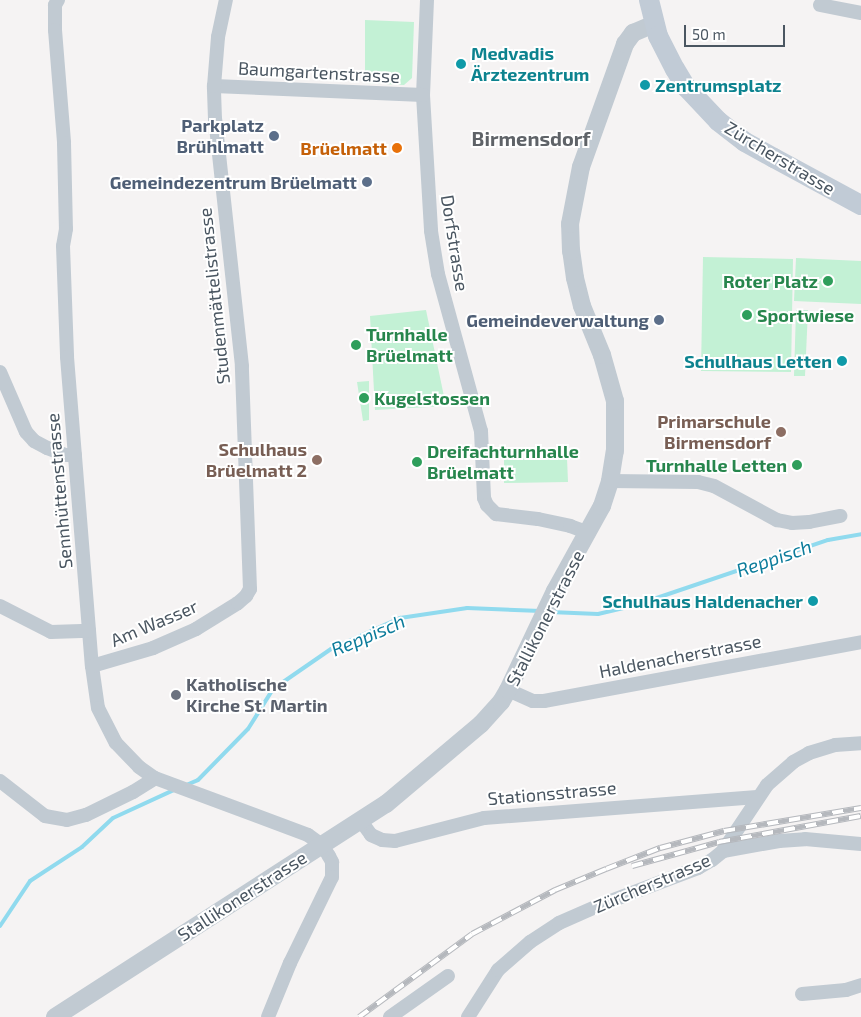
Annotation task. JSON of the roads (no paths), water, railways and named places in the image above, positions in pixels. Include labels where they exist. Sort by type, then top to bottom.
[{"type":"main road","name":"Zürcherstrasse","points":[[649,0],[654,24],[663,47],[681,80],[718,121],[760,150],[861,205]]},
{"type":"street","name":"Sennhüttenstrasse","points":[[58,0],[55,5],[64,143],[66,335],[92,666],[98,708],[106,726],[127,756],[155,778],[308,835],[322,845]]},
{"type":"street","name":"Studenmättelistrasse","points":[[226,0],[218,37],[214,86],[215,119],[242,366],[250,589]]},
{"type":"street","name":"Dorfstrasse","points":[[428,0],[422,95],[430,221],[438,274],[476,411],[483,451],[484,498],[487,505],[496,514],[546,520],[589,533]]},
{"type":"street","points":[[820,5],[861,13]]},
{"type":"street","name":"Stallikonerstrasse","points":[[55,1017],[361,821],[403,791],[481,724],[501,702],[555,591],[589,533],[602,506],[610,481],[615,451],[615,401],[602,355],[582,306],[570,251],[570,224],[580,167],[625,44],[632,34],[654,24]]},
{"type":"street","name":"Baumgartenstrasse","points":[[214,86],[422,95]]},
{"type":"street","points":[[0,372],[26,432],[34,441],[65,456],[75,455]]},
{"type":"street","points":[[610,481],[698,482],[714,486],[777,520],[792,523],[810,522],[840,516]]},
{"type":"street","name":"Am Wasser","points":[[92,666],[153,648],[196,629],[238,604],[250,589]]},
{"type":"street","points":[[0,606],[51,632],[89,631]]},
{"type":"street","name":"Haldenacherstrasse","points":[[508,690],[533,701],[544,701],[861,642]]},
{"type":"street","name":"Zürcherstrasse","points":[[468,1017],[498,970],[530,942],[559,923],[600,905],[698,868],[723,851],[757,797],[778,774],[809,753],[835,745],[861,743]]},
{"type":"street","points":[[0,781],[45,816],[67,820],[94,811],[134,792],[155,778]]},
{"type":"street","name":"Stationsstrasse","points":[[361,821],[370,835],[382,840],[395,841],[484,818],[724,798],[757,797]]},
{"type":"street","points":[[723,851],[779,841],[805,840],[861,844]]},
{"type":"street","points":[[268,1017],[290,963],[332,877],[332,862],[322,845]]},
{"type":"street","points":[[390,1017],[448,976]]},
{"type":"street","points":[[802,994],[846,990],[861,985]]},
{"type":"waterway","name":"Reppisch","points":[[550,612],[598,614],[633,606],[828,540],[861,534]]},
{"type":"waterway","name":"Reppisch","points":[[184,786],[198,780],[248,729],[273,689],[331,649],[400,618],[467,608],[541,611]]},
{"type":"waterway","name":"Reppisch","points":[[0,926],[30,881],[82,847],[113,818],[176,789]]},
{"type":"railway","points":[[359,1017],[472,934],[555,890],[660,848],[724,831],[861,808]]},
{"type":"railway","points":[[632,866],[719,842],[861,816]]},
{"type":"place","name":"Medvadis Ärztezentrum","points":[[461,64]]},
{"type":"place","name":"Zentrumsplatz","points":[[645,85]]},
{"type":"place","name":"Parkplatz Brühlmatt","points":[[274,136]]},
{"type":"place","name":"Brüelmatt","points":[[397,148]]},
{"type":"place","name":"Gemeindezentrum Brüelmatt","points":[[367,182]]},
{"type":"place","name":"Roter Platz","points":[[828,281]]},
{"type":"place","name":"Sportwiese","points":[[747,315]]},
{"type":"place","name":"Gemeindeverwaltung","points":[[659,320]]},
{"type":"place","name":"Turnhalle Brüelmatt","points":[[356,345]]},
{"type":"place","name":"Schulhaus Letten","points":[[842,361]]},
{"type":"place","name":"Kugelstossen","points":[[364,398]]},
{"type":"place","name":"Primarschule Birmensdorf","points":[[781,432]]},
{"type":"place","name":"Schulhaus Brüelmatt 2","points":[[317,460]]},
{"type":"place","name":"Dreifachturnhalle Brüelmatt","points":[[417,462]]},
{"type":"place","name":"Turnhalle Letten","points":[[797,465]]},
{"type":"place","name":"Schulhaus Haldenacher","points":[[813,601]]},
{"type":"place","name":"Katholische Kirche St. Martin","points":[[176,695]]},
{"type":"district","name":"Birmensdorf","points":[[531,138]]}]
